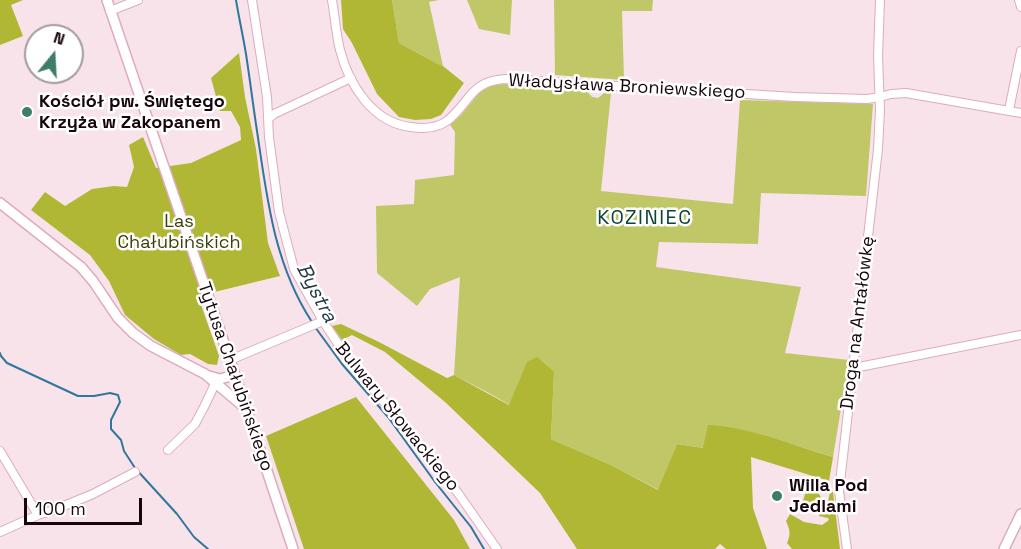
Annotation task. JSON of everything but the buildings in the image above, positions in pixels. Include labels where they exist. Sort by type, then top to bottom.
[{"type":"street","name":"Tytusa Chałubińskiego","points":[[107,0],[236,375],[293,549]]},
{"type":"street","points":[[110,11],[138,0]]},
{"type":"street","name":"Bulwary Słowackiego","points":[[252,0],[267,97],[269,137],[279,212],[294,269],[321,322],[458,493],[497,549]]},
{"type":"street","name":"Władysława Broniewskiego","points":[[332,0],[340,50],[351,78],[362,97],[378,114],[400,125],[428,128],[443,123],[454,115],[471,93],[480,86],[488,81],[505,78],[795,97],[862,99],[906,93],[1021,113]]},
{"type":"street","name":"Droga na Antałówkę","points":[[847,549],[839,491],[878,149],[880,0]]},
{"type":"street","points":[[1019,0],[1021,7]]},
{"type":"street","points":[[1009,110],[1021,51]]},
{"type":"street","points":[[268,119],[274,114],[351,78]]},
{"type":"street","points":[[0,203],[81,267],[118,318],[136,336],[204,374],[246,408]]},
{"type":"street","points":[[230,360],[321,322]]},
{"type":"street","points":[[854,368],[1021,335]]},
{"type":"street","points":[[204,374],[220,379],[236,375]]},
{"type":"street","points":[[168,450],[195,424],[216,382]]},
{"type":"street","points":[[0,451],[38,515]]},
{"type":"street","points":[[0,532],[93,494],[135,472]]},
{"type":"street","points":[[1004,549],[1021,514]]},
{"type":"green space","points":[[0,0],[23,0],[11,5],[23,36],[0,45]]},
{"type":"green space","points":[[341,0],[392,0],[399,43],[443,66],[464,83],[441,115],[431,119],[415,120],[399,117],[377,94],[343,29]]},
{"type":"green space","points":[[392,0],[439,0],[429,2],[443,66],[399,43]]},
{"type":"green space","points":[[467,0],[512,0],[510,35],[479,29]]},
{"type":"green space","points":[[554,0],[653,0],[652,11],[622,11],[624,80],[555,75]]},
{"type":"green space","name":"Las Chałubińskich","points":[[239,53],[256,149],[268,243],[280,276],[198,296],[219,356],[217,365],[208,364],[190,354],[181,355],[154,339],[125,315],[109,281],[90,255],[31,210],[45,192],[65,206],[92,189],[127,187],[134,167],[129,145],[143,137],[156,168],[191,163],[241,140],[240,127],[231,111],[220,111],[211,78]]},
{"type":"green space","points":[[504,84],[585,89],[592,97],[598,98],[608,90],[611,93],[601,191],[733,204],[740,100],[873,104],[866,196],[761,193],[758,244],[659,242],[656,267],[801,287],[785,353],[849,360],[833,457],[769,437],[703,448],[677,444],[659,490],[613,466],[551,439],[554,372],[510,405],[454,375],[460,277],[430,289],[417,306],[377,273],[376,206],[414,204],[415,180],[454,175],[455,132],[450,125],[479,93],[490,86]]},
{"type":"green space","points":[[341,324],[447,378],[454,375],[509,405],[527,362],[537,357],[554,372],[551,439],[613,466],[658,490],[677,444],[703,448],[708,425],[755,433],[833,457],[829,481],[751,457],[753,508],[767,549],[726,549],[720,544],[715,549],[577,549],[540,493],[445,402],[385,352],[352,335],[342,340],[332,326]]},
{"type":"green space","points":[[356,397],[454,520],[470,549],[304,549],[266,436]]},
{"type":"green space","points":[[814,491],[820,496],[822,503],[828,502],[830,492],[833,492],[840,549],[792,549],[787,543],[789,532],[786,521],[790,514],[804,522],[822,525],[829,520],[819,516],[820,507],[812,510],[805,507],[803,501],[805,494]]},
{"type":"waterway","name":"Bystra","points":[[236,0],[264,181],[274,230],[289,277],[312,322]]},
{"type":"waterway","name":"Bystra","points":[[315,327],[342,364],[388,417],[471,527],[484,549]]},
{"type":"waterway","points":[[0,353],[7,363],[78,396],[110,393],[118,395],[120,402],[111,420],[111,429],[121,440],[124,451],[135,468],[177,514],[194,537],[208,549]]},
{"type":"place","name":"Kościół pw. Świętego Krzyża w Zakopanem","points":[[27,112]]},
{"type":"place","name":"Willa Pod Jedlami","points":[[777,496]]},
{"type":"district","name":"KOZINIEC","points":[[645,219]]}]
